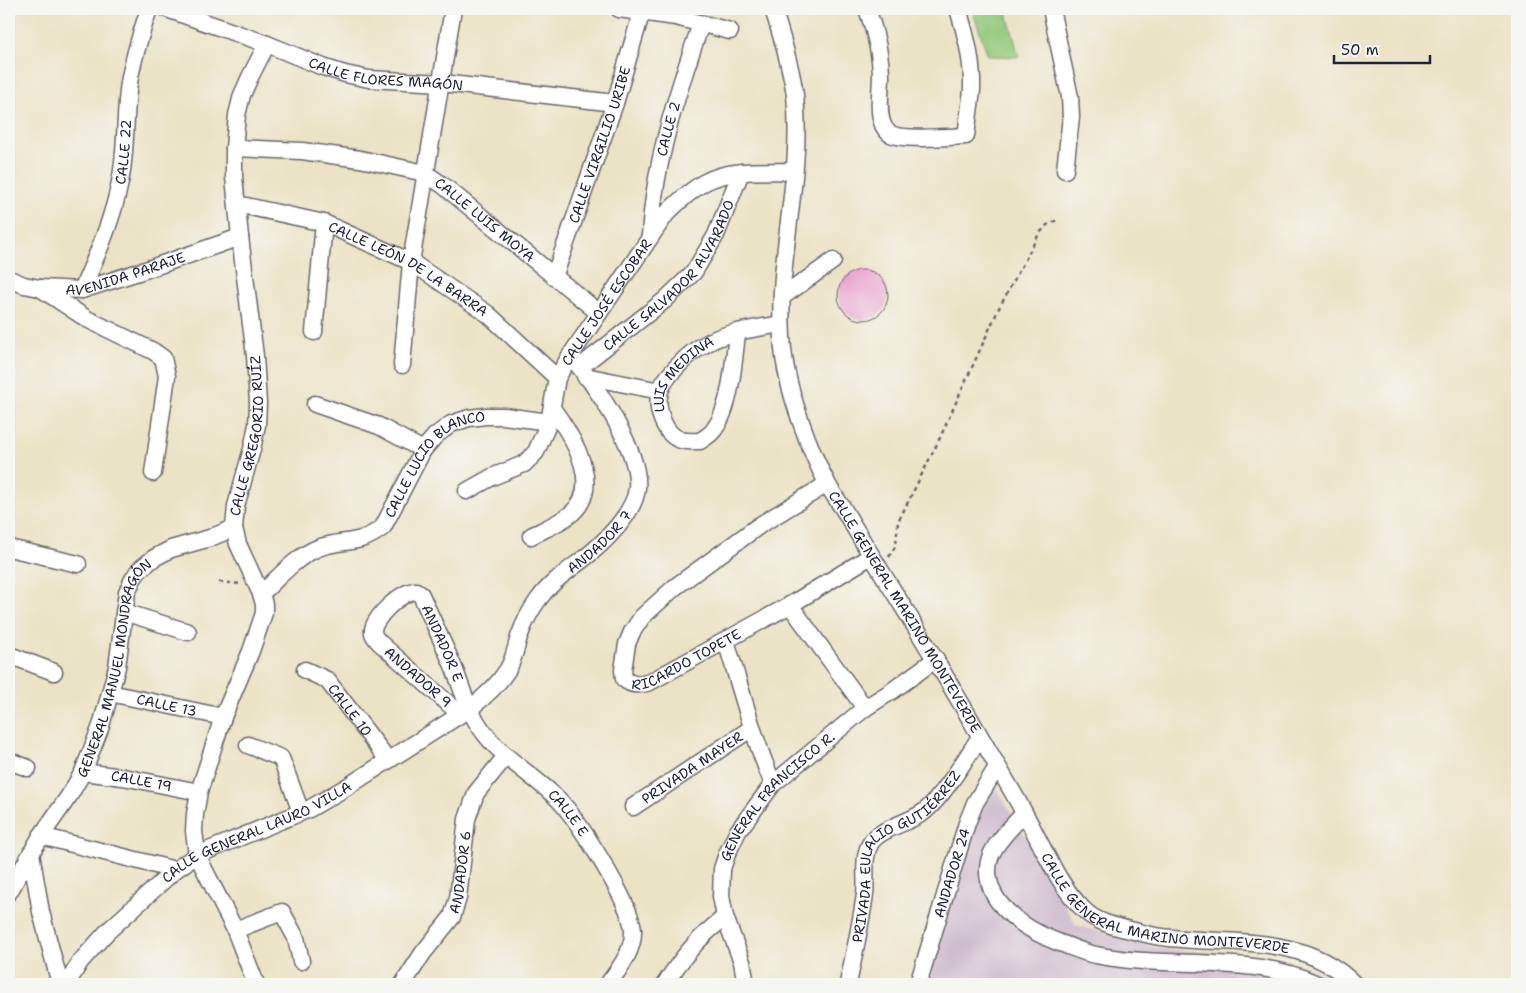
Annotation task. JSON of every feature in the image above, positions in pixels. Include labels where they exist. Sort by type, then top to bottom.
[{"type":"street","name":"CALLE 22","points":[[82,290],[114,209],[124,153],[130,82],[136,52],[149,9]]},
{"type":"street","name":"CALLE FLORES MAGÓN","points":[[167,9],[345,74],[369,79],[442,83],[615,103]]},
{"type":"street","points":[[402,365],[411,262],[442,83],[452,9]]},
{"type":"street","points":[[619,9],[642,12],[730,31]]},
{"type":"street","name":"CALLE GENERAL MARINO MONTEVERDE","points":[[773,9],[783,41],[794,95],[796,122],[794,172],[781,324],[784,359],[790,388],[827,484],[936,659],[1061,881],[1085,911],[1098,920],[1118,928],[1156,936],[1257,944],[1297,950],[1316,957],[1334,967],[1354,984]]},
{"type":"street","points":[[867,9],[880,56],[881,116],[883,126],[888,132],[897,136],[907,137],[966,136],[972,88],[971,62],[966,34],[958,9]]},
{"type":"street","points":[[1051,9],[1070,97],[1070,124],[1065,170]]},
{"type":"street","name":"CALLE VIRGILIO URIBE","points":[[554,277],[615,103],[642,12]]},
{"type":"street","name":"CALLE 2","points":[[650,237],[661,158],[684,74],[701,24]]},
{"type":"street","name":"CALLE GREGORIO RUÍZ","points":[[256,984],[235,930],[197,855],[194,831],[199,792],[224,717],[262,622],[264,604],[238,544],[234,528],[236,506],[254,441],[258,403],[255,356],[240,237],[234,148],[237,115],[242,95],[267,44]]},
{"type":"street","name":"CALLE LUIS MOYA","points":[[234,148],[312,153],[369,161],[425,173],[444,186],[600,313]]},
{"type":"street","name":"CALLE JOSÉ ESCOBAR","points":[[467,491],[492,477],[524,464],[536,452],[551,415],[556,378],[578,366],[600,313],[666,214],[684,197],[706,181],[721,176],[741,172],[794,172]]},
{"type":"street","name":"CALLE SALVADOR ALVARADO","points":[[578,366],[665,300],[694,272],[716,235],[741,172]]},
{"type":"street","name":"CALLE LEÓN DE LA BARRA","points":[[237,204],[324,223],[411,262],[488,314],[556,378]]},
{"type":"street","points":[[314,332],[324,223]]},
{"type":"street","name":"AVENIDA PARAJE","points":[[9,279],[24,285],[40,288],[82,290],[240,237]]},
{"type":"street","points":[[782,297],[833,261]]},
{"type":"street","points":[[40,288],[87,319],[153,350],[163,358],[167,376],[166,391],[153,473]]},
{"type":"street","name":"LUIS MEDINA","points":[[737,332],[734,364],[722,417],[715,429],[700,441],[680,440],[670,432],[664,423],[660,411],[660,391],[671,374],[687,356],[704,344],[737,332],[781,324]]},
{"type":"street","points":[[578,366],[660,391]]},
{"type":"street","name":"ANDADOR 7","points":[[464,711],[486,697],[509,668],[525,620],[542,594],[554,581],[591,553],[615,530],[627,513],[636,494],[637,474],[625,441],[608,406],[578,366]]},
{"type":"street","points":[[315,404],[379,426],[423,450]]},
{"type":"street","points":[[531,536],[558,522],[572,512],[582,502],[584,492],[586,478],[583,465],[571,437],[551,415]]},
{"type":"street","name":"CALLE LUCIO BLANCO","points":[[259,590],[306,554],[320,547],[373,536],[383,527],[423,450],[436,436],[452,424],[469,418],[486,416],[551,415]]},
{"type":"street","name":"RICARDO TOPETE","points":[[827,484],[760,525],[675,587],[642,617],[627,644],[623,670],[624,679],[634,684],[650,682],[874,561]]},
{"type":"street","name":"GENERAL MANUEL MONDRAGÓN","points":[[9,892],[41,836],[70,796],[83,772],[101,726],[117,666],[124,612],[133,579],[139,570],[154,558],[171,549],[210,538],[234,528]]},
{"type":"street","points":[[9,548],[78,564]]},
{"type":"street","name":"ANDADOR E","points":[[382,612],[409,591],[419,592],[454,670],[464,711]]},
{"type":"street","points":[[790,605],[865,708]]},
{"type":"street","points":[[124,612],[188,632]]},
{"type":"street","name":"ANDADOR 9","points":[[382,612],[374,625],[375,637],[380,644],[464,711]]},
{"type":"street","points":[[726,641],[752,728],[773,784]]},
{"type":"street","points":[[9,655],[54,672]]},
{"type":"street","name":"GENERAL FRANCISCO R.","points":[[746,984],[742,962],[725,917],[721,896],[721,881],[727,854],[738,832],[773,784],[865,708],[936,659]]},
{"type":"street","name":"CALLE 10","points":[[305,670],[328,680],[388,760]]},
{"type":"street","name":"CALLE 13","points":[[110,693],[224,717]]},
{"type":"street","name":"CALLE E","points":[[464,711],[495,747],[558,800],[577,822],[625,904],[632,922],[632,941],[622,965],[608,984]]},
{"type":"street","name":"CALLE GENERAL LAURO VILLA","points":[[67,984],[80,962],[107,932],[176,870],[197,855],[301,812],[346,788],[464,711]]},
{"type":"street","name":"PRIVADA MAYER","points":[[633,807],[752,728]]},
{"type":"street","name":"PRIVADA EULALIO GUTIÉRREZ","points":[[848,984],[866,882],[867,851],[871,842],[890,829],[910,821],[932,805],[980,737]]},
{"type":"street","points":[[248,745],[281,758],[301,812]]},
{"type":"street","name":"ANDADOR 6","points":[[403,984],[423,953],[452,918],[458,898],[467,819],[476,794],[506,756]]},
{"type":"street","points":[[9,761],[28,768]]},
{"type":"street","name":"ANDADOR 24","points":[[918,984],[967,824],[975,803],[997,766]]},
{"type":"street","name":"CALLE 19","points":[[83,772],[122,777],[199,792]]},
{"type":"street","points":[[1024,813],[993,851],[989,862],[988,874],[992,892],[1006,911],[1024,926],[1052,940],[1095,955],[1147,962],[1274,970],[1301,977],[1317,984]]},
{"type":"street","points":[[41,836],[176,870]]},
{"type":"street","points":[[31,853],[43,920],[60,984]]},
{"type":"street","points":[[235,930],[282,912],[296,938],[300,961]]},
{"type":"street","points":[[665,984],[680,960],[693,945],[725,917]]},
{"type":"path","points":[[874,561],[891,556],[894,551],[898,521],[938,442],[999,308],[1039,234],[1047,225],[1057,220]]},
{"type":"path","points":[[219,582],[259,590]]},
{"type":"shaded area","points":[[995,785],[1076,925],[1161,949],[1278,957],[1310,968],[1340,984],[926,984],[974,825]]},
{"type":"green space","points":[[972,9],[1006,9],[1019,57],[988,56]]},
{"type":"building","points":[[858,270],[868,270],[881,277],[888,290],[888,300],[881,313],[868,320],[858,320],[849,316],[842,309],[838,300],[838,290],[842,281],[849,274]]}]
